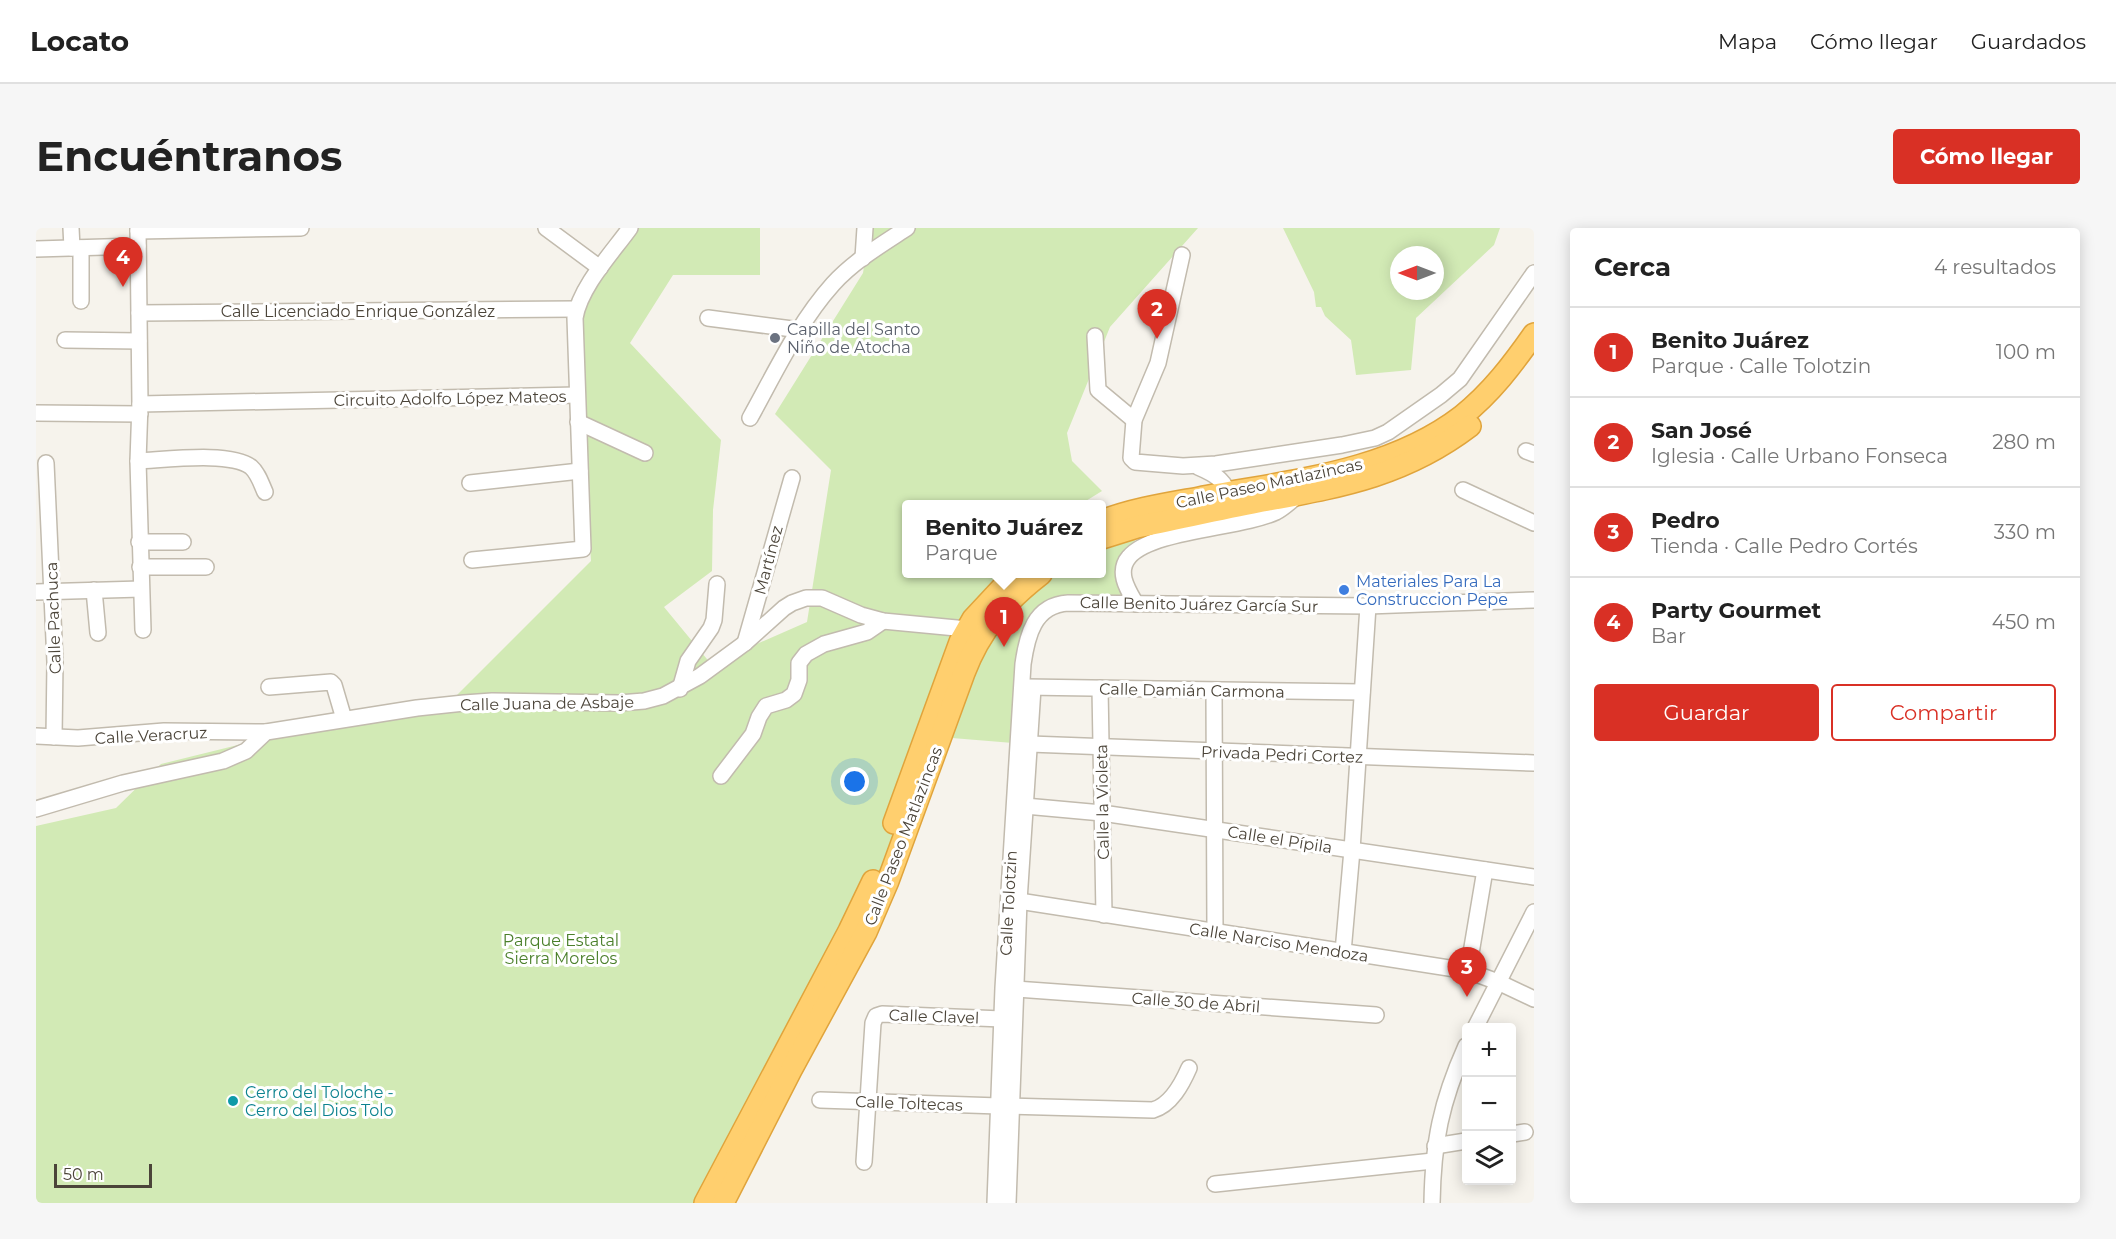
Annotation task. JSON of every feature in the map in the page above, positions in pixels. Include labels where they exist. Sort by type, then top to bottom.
[{"type":"highway","name":"Calle Paseo Matlazincas","points":[[1106,536],[1382,457],[1420,441],[1449,425],[1478,402],[1511,365],[1534,334]]},
{"type":"highway","name":"Calle Paseo Matlazincas","points":[[1106,519],[1135,510],[1298,495],[1344,486],[1383,474],[1439,448],[1477,421],[1494,405],[1534,358]]},
{"type":"highway","name":"Calle Paseo Matlazincas","points":[[705,1203],[870,890],[950,664],[967,629],[1010,578]]},
{"type":"highway","name":"Calle Paseo Matlazincas","points":[[723,1203],[791,1070],[866,933],[888,881],[977,641],[1003,608],[1036,578]]},
{"type":"street","points":[[71,228],[76,248],[81,301]]},
{"type":"street","points":[[36,249],[76,248],[138,235],[301,228]]},
{"type":"street","points":[[546,228],[600,268]]},
{"type":"street","name":"Circuito Adolfo López Mateos","points":[[36,413],[577,395],[576,309],[600,268],[630,228]]},
{"type":"street","points":[[863,258],[865,228]]},
{"type":"street","points":[[750,418],[800,330],[833,284],[863,258],[907,228]]},
{"type":"street","points":[[138,235],[139,542],[143,630]]},
{"type":"street","points":[[1182,255],[1158,363],[1134,420],[1131,458],[1135,462],[1197,466],[1342,445],[1375,438],[1388,432],[1442,395],[1460,379],[1534,273]]},
{"type":"street","name":"Calle Licenciado Enrique González","points":[[139,313],[576,309]]},
{"type":"street","points":[[708,318],[800,330]]},
{"type":"street","points":[[1095,336],[1098,390],[1134,420]]},
{"type":"street","points":[[65,340],[139,341]]},
{"type":"street","points":[[472,560],[580,550],[584,546],[577,395]]},
{"type":"street","points":[[578,422],[645,453]]},
{"type":"street","points":[[138,461],[211,458],[236,460],[252,468],[265,492]]},
{"type":"street","name":"Calle Pachuca","points":[[46,463],[55,662],[54,737]]},
{"type":"street","points":[[1197,466],[1220,478],[1231,500]]},
{"type":"street","points":[[470,483],[580,471]]},
{"type":"street","name":"Martínez","points":[[745,643],[792,478]]},
{"type":"street","points":[[1463,490],[1534,523]]},
{"type":"street","points":[[1136,604],[1125,584],[1123,575],[1126,562],[1136,551],[1168,538],[1269,515],[1285,507],[1298,495]]},
{"type":"street","points":[[139,542],[183,542]]},
{"type":"street","points":[[140,567],[206,567]]},
{"type":"street","points":[[680,688],[688,661],[714,620],[717,584]]},
{"type":"street","points":[[36,592],[141,589]]},
{"type":"street","points":[[94,590],[98,633]]},
{"type":"street","name":"Calle Juana de Asbaje","points":[[266,732],[464,703],[492,701],[619,704],[645,701],[680,688],[700,676],[745,643],[784,608],[806,598],[822,598],[861,615],[883,621],[967,629]]},
{"type":"street","name":"Calle Benito Juárez García Sur","points":[[1045,609],[1058,603],[1368,606],[1534,600]]},
{"type":"street","points":[[1343,952],[1368,606]]},
{"type":"street","name":"Calle Tolotzin","points":[[995,1203],[1015,989],[1029,744],[1028,687],[1023,664],[1028,639],[1037,619],[1045,609]]},
{"type":"street","points":[[721,776],[753,734],[761,711],[766,706],[786,700],[794,694],[799,680],[799,663],[806,654],[824,644],[867,632],[883,621]]},
{"type":"street","points":[[269,687],[330,682],[334,685],[344,719]]},
{"type":"street","name":"Calle Tolotzin","points":[[1008,1203],[1002,1019],[1028,687]]},
{"type":"street","name":"Calle Damián Carmona","points":[[1028,687],[1362,692]]},
{"type":"street","name":"Calle la Violeta","points":[[1100,688],[1104,915]]},
{"type":"street","points":[[1214,690],[1215,933]]},
{"type":"street","name":"Calle Veracruz","points":[[36,736],[96,737],[165,731],[266,732]]},
{"type":"street","points":[[36,809],[123,783],[224,761],[246,751],[266,732]]},
{"type":"street","name":"Privada Pedri Cortez","points":[[1029,744],[1534,763]]},
{"type":"street","name":"Calle el Pípila","points":[[1025,806],[1102,813],[1534,877]]},
{"type":"street","points":[[1468,971],[1485,870]]},
{"type":"street","name":"Calle Narciso Mendoza","points":[[1019,901],[1468,971],[1534,999]]},
{"type":"street","points":[[1478,1023],[1534,912]]},
{"type":"street","name":"Calle 30 de Abril","points":[[1015,989],[1376,1015]]},
{"type":"street","name":"Calle Clavel","points":[[868,1102],[873,1023],[876,1016],[882,1014],[1002,1019]]},
{"type":"street","points":[[1432,1203],[1434,1154],[1444,1106],[1462,1059]]},
{"type":"street","name":"Calle Toltecas","points":[[820,1100],[1153,1110],[1170,1099],[1182,1084],[1189,1068]]},
{"type":"street","points":[[864,1162],[868,1102]]},
{"type":"street","points":[[1215,1184],[1434,1154],[1462,1143]]},
{"type":"green space","name":"Parque Estatal Sierra Morelos","points":[[636,228],[760,228],[760,275],[673,275],[630,343],[721,440],[713,510],[712,571],[664,607],[711,664],[807,622],[831,470],[775,414],[863,273],[870,228],[1198,228],[1110,327],[1067,433],[1072,461],[1102,491],[1087,500],[902,500],[902,578],[1011,578],[882,883],[716,1203],[36,1203],[36,826],[116,808],[161,764],[343,719],[453,699],[591,561],[576,317],[601,275]]},
{"type":"green space","points":[[1283,228],[1500,228],[1494,245],[1444,292],[1444,246],[1390,246],[1390,300],[1435,300],[1416,318],[1411,370],[1356,375],[1351,340],[1325,316],[1321,307],[1316,307],[1314,292]]},
{"type":"green space","points":[[1138,536],[1124,556],[1125,595],[1055,597],[1042,604],[1013,743],[952,738],[972,679],[992,636],[1012,612],[1049,578],[1106,578],[1106,546]]},
{"type":"place","name":"Party Gourmet","points":[[123,287]]},
{"type":"place","name":"Capilla del Santo Niño de Atocha","points":[[775,338]]},
{"type":"place","name":"San José","points":[[1157,339]]},
{"type":"place","name":"Materiales Para La Construccion Pepe","points":[[1344,590]]},
{"type":"place","name":"Benito Juárez","points":[[1004,647]]},
{"type":"place","name":"Pedro","points":[[1467,997]]},
{"type":"place","name":"Cerro del Toloche - Cerro del Dios Tolo","points":[[233,1101]]}]
